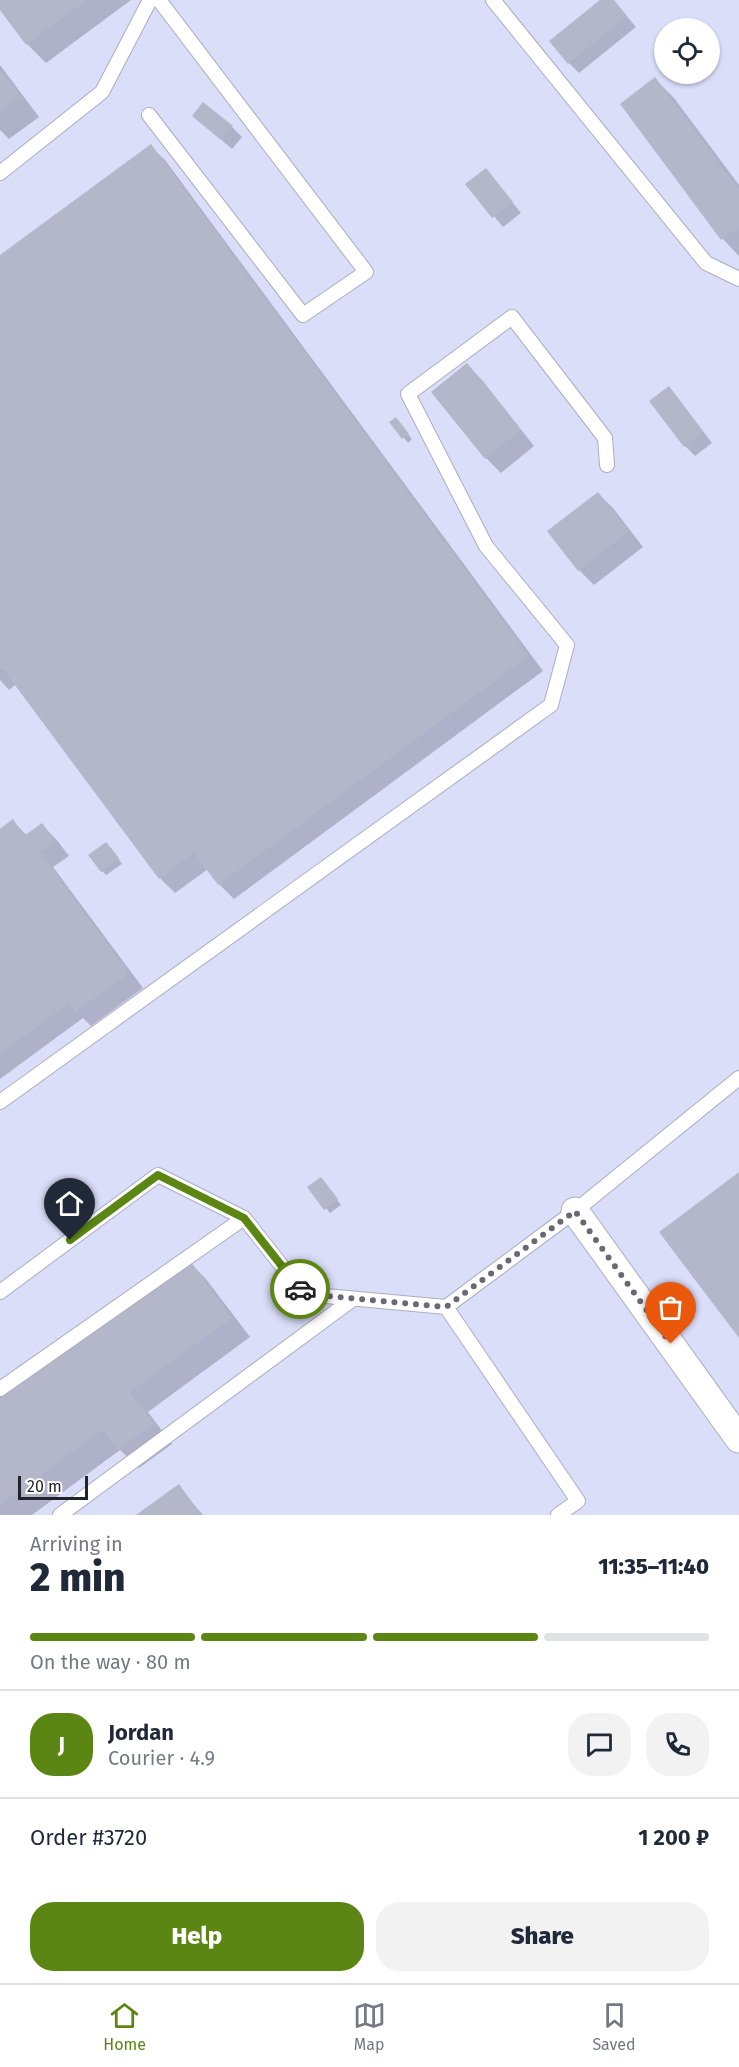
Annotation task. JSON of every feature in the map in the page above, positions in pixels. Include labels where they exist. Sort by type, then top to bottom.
[{"type":"street","points":[[575,1211],[739,1439]]},
{"type":"lane","points":[[0,173],[102,92],[150,0]]},
{"type":"lane","points":[[149,115],[303,315],[366,272],[159,0]]},
{"type":"lane","points":[[493,0],[706,263],[739,279]]},
{"type":"lane","points":[[0,1102],[551,705],[567,645],[486,546],[408,394],[512,317],[605,438],[607,465]]},
{"type":"lane","points":[[0,1292],[158,1175],[244,1218],[304,1294],[446,1307],[575,1211],[739,1078]]},
{"type":"lane","points":[[0,1389],[244,1218]]},
{"type":"lane","points":[[60,1515],[353,1299]]},
{"type":"lane","points":[[446,1307],[578,1501],[558,1515]]},
{"type":"shaded area","points":[[0,0],[739,0],[739,1515],[0,1515]]},
{"type":"building","points":[[0,0],[87,0],[26,45],[0,10]]},
{"type":"building","points":[[600,0],[614,0],[627,16],[568,64],[549,41]]},
{"type":"building","points":[[0,70],[21,97],[0,112]]},
{"type":"building","points":[[654,78],[654,84],[660,84],[739,190],[739,227],[721,240],[620,104]]},
{"type":"building","points":[[203,102],[233,126],[221,140],[192,116]]},
{"type":"building","points":[[151,144],[529,656],[218,885],[194,853],[159,879],[3,669],[0,671],[0,255]]},
{"type":"building","points":[[486,168],[513,202],[492,218],[465,184]]},
{"type":"building","points":[[467,363],[521,430],[485,459],[431,392]]},
{"type":"building","points":[[669,386],[703,432],[684,447],[649,401]]},
{"type":"building","points":[[396,417],[409,434],[402,439],[389,422]]},
{"type":"building","points":[[598,492],[629,531],[578,571],[547,531]]},
{"type":"building","points":[[13,819],[24,836],[42,823],[55,841],[40,852],[129,973],[75,1012],[69,1003],[0,1054],[0,829]]},
{"type":"building","points":[[106,842],[119,858],[101,872],[88,855]]},
{"type":"building","points":[[739,1172],[739,1338],[659,1232]]},
{"type":"building","points":[[321,1177],[338,1199],[324,1210],[307,1187]]},
{"type":"building","points":[[188,1258],[232,1318],[130,1392],[154,1424],[118,1450],[103,1430],[0,1505],[0,1397]]},
{"type":"building","points":[[179,1484],[201,1515],[136,1515]]},
{"type":"way so far","points":[[300,1289],[304,1294],[446,1307],[575,1211],[671,1344]]},
{"type":"route","points":[[70,1240],[158,1175],[244,1218],[300,1289]]}]
